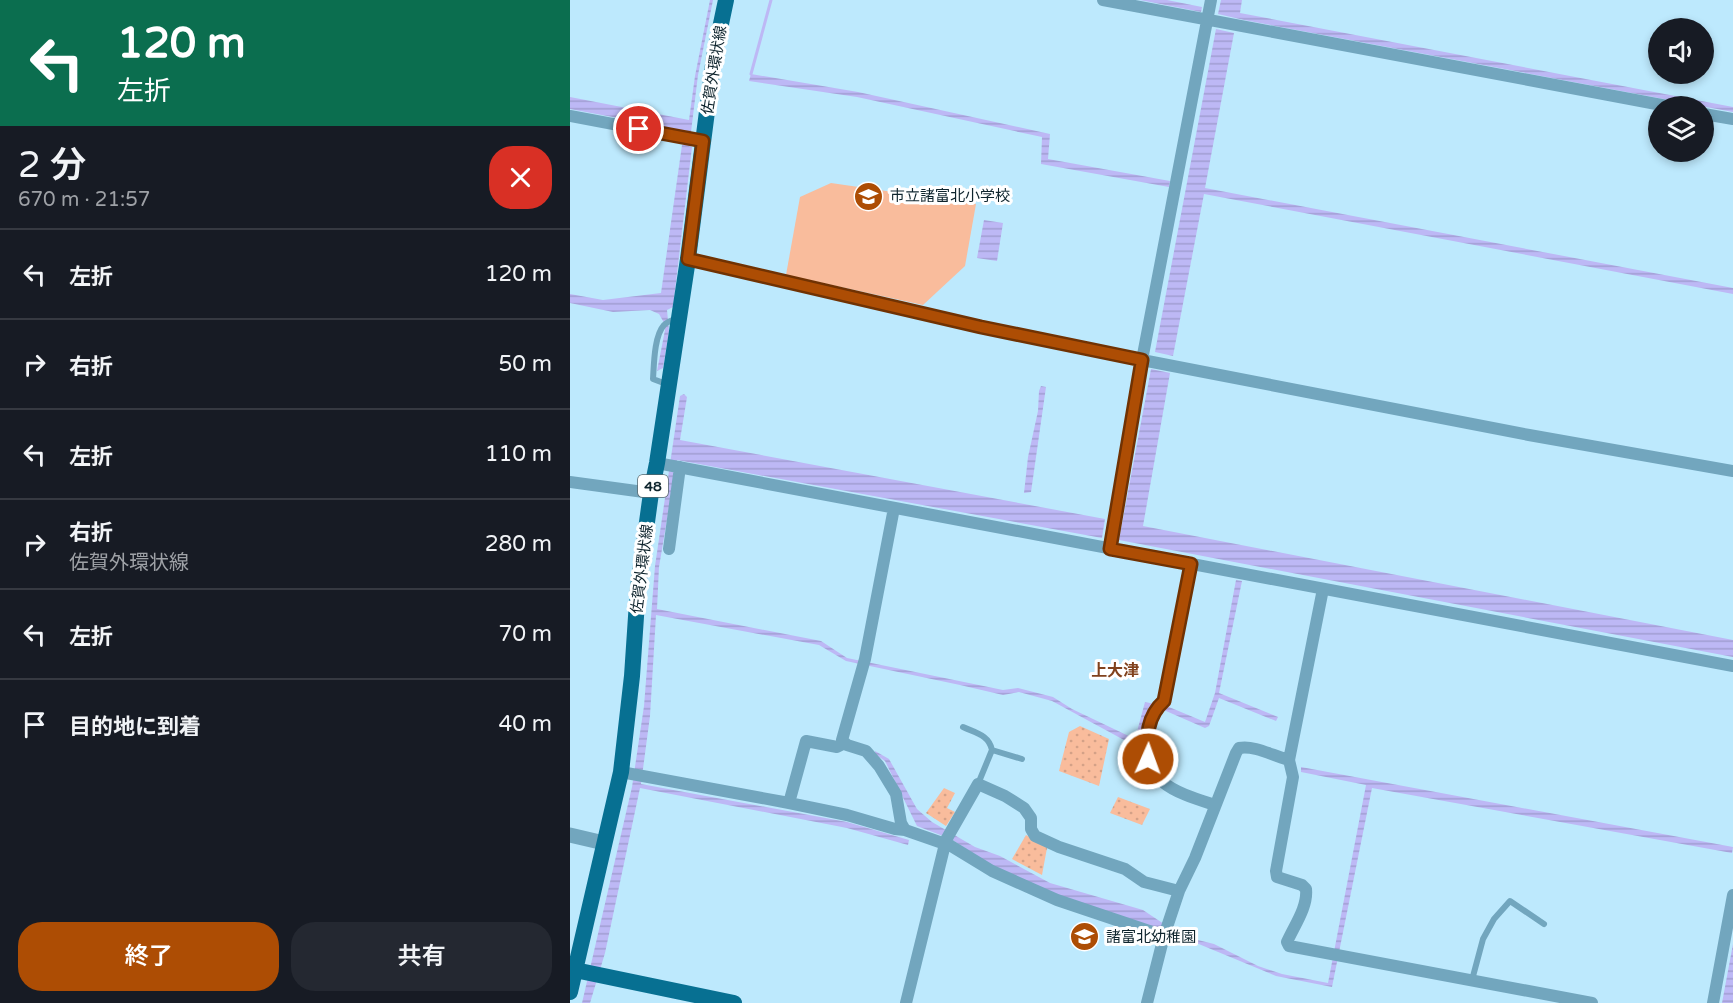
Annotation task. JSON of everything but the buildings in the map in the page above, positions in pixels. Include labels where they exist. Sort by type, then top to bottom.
[{"type":"main road","name":"佐賀外環状線","points":[[570,993],[587,973],[604,843],[632,774],[632,676],[638,587],[651,494],[671,466],[669,385],[674,319],[688,259],[693,139],[726,0]]},
{"type":"main road","points":[[587,973],[734,1003]]},
{"type":"street","points":[[1103,0],[1648,102]]},
{"type":"street","points":[[1110,549],[1142,360],[1211,0]]},
{"type":"street","points":[[570,116],[693,139]]},
{"type":"street","points":[[1714,116],[1733,119]]},
{"type":"street","points":[[688,259],[777,277],[981,327],[1142,360],[1529,435],[1733,471]]},
{"type":"street","points":[[669,549],[671,466],[1733,666]]},
{"type":"street","points":[[570,482],[651,494]]},
{"type":"street","points":[[894,508],[864,663],[842,740],[847,745],[866,751],[879,765],[896,794],[901,823],[905,830]]},
{"type":"street","points":[[1191,564],[1164,701],[1157,707],[1147,741],[1148,759],[1154,774],[1165,785],[1183,795],[1215,805]]},
{"type":"street","points":[[1323,589],[1289,760],[1293,777],[1275,871],[1277,878],[1302,885],[1306,889],[1307,895],[1301,913],[1287,942],[1289,946],[1592,1003]]},
{"type":"street","points":[[789,803],[807,741],[837,747],[845,743]]},
{"type":"street","points":[[1147,1003],[1179,891],[1195,858],[1236,753],[1239,748],[1247,746],[1289,760]]},
{"type":"street","points":[[632,774],[789,803],[847,815],[895,829],[947,838]]},
{"type":"street","points":[[906,1003],[947,838],[978,784],[1005,796],[1024,808],[1031,818],[1031,829],[1035,836],[1059,847],[1125,869],[1144,882],[1179,891]]},
{"type":"street","points":[[570,835],[604,843]]},
{"type":"street","points":[[947,838],[951,846],[992,871],[1057,900],[1166,930]]},
{"type":"street","points":[[1713,1003],[1733,896]]},
{"type":"lane","points":[[669,385],[653,379],[658,335],[663,326],[674,319]]},
{"type":"lane","points":[[963,727],[987,738],[992,750],[978,784]]},
{"type":"lane","points":[[992,750],[1022,759]]},
{"type":"lane","points":[[1472,981],[1483,939],[1494,919],[1510,901],[1544,924]]},
{"type":"shaded area","points":[[710,0],[713,0],[698,75],[690,132],[689,146],[692,147],[673,307],[667,310],[669,331],[663,368],[657,371],[665,330],[659,314],[650,310],[613,312],[570,303],[570,294],[603,300],[661,293],[682,145],[685,145],[687,131],[570,109],[570,97],[689,120]]},
{"type":"shaded area","points":[[1140,0],[1167,0],[1202,7],[1201,12]]},
{"type":"shaded area","points":[[1221,0],[1242,0],[1240,13],[1675,96],[1648,96],[1218,14]]},
{"type":"shaded area","points":[[1216,29],[1234,33],[1205,188],[1733,288],[1733,294],[1204,194],[1173,356],[1155,352]]},
{"type":"shaded area","points":[[751,74],[858,92],[1050,134],[1048,159],[1170,181],[1169,187],[1041,164],[1042,137],[857,97],[749,81]]},
{"type":"shaded area","points":[[1714,103],[1733,107],[1733,112],[1714,108]]},
{"type":"shaded area","points":[[831,183],[976,204],[965,266],[923,305],[786,275],[800,197]]},
{"type":"shaded area","points":[[984,220],[1003,223],[997,261],[977,258]]},
{"type":"shaded area","points":[[1151,369],[1170,373],[1143,526],[1733,640],[1733,657],[1119,540]]},
{"type":"shaded area","points":[[1041,386],[1046,387],[1031,492],[1024,493],[1028,457]]},
{"type":"shaded area","points":[[684,394],[687,397],[680,440],[1105,519],[1102,538],[677,460],[659,567],[657,609],[821,641],[847,658],[1003,690],[1018,688],[1053,697],[1072,709],[1135,739],[1145,702],[1169,707],[1205,722],[1215,693],[1236,580],[1242,581],[1219,693],[1278,717],[1276,721],[1219,698],[1209,726],[1205,728],[1166,711],[1148,708],[1140,745],[1137,747],[1052,701],[1019,692],[1003,695],[846,661],[819,645],[656,615],[650,716],[641,784],[847,822],[909,840],[908,845],[847,828],[640,788],[605,953],[590,1003],[582,1003],[632,787],[644,706],[655,566],[680,396]]},
{"type":"shaded area","points":[[1080,726],[1109,739],[1099,786],[1059,771],[1069,732]]},
{"type":"shaded area","points":[[875,751],[889,759],[917,809],[932,822],[975,847],[1000,856],[1050,883],[1143,910],[1161,922],[1198,940],[1214,944],[1258,966],[1282,974],[1328,983],[1366,785],[1301,772],[1301,767],[1733,847],[1732,853],[1372,788],[1332,987],[1276,976],[1160,928],[1072,901],[994,867],[951,839],[917,826],[885,761],[875,754]]},
{"type":"shaded area","points":[[944,788],[955,793],[947,808],[955,812],[946,826],[926,813]]},
{"type":"shaded area","points":[[1118,797],[1150,809],[1142,825],[1110,813]]},
{"type":"shaded area","points":[[1026,835],[1047,848],[1042,875],[1012,859]]},
{"type":"shaded area","points":[[1733,944],[1733,1003],[1722,1003]]},
{"type":"waterway","points":[[751,74],[771,0]]},
{"type":"place","name":"市立諸富北小学校","points":[[869,196]]},
{"type":"place","name":"諸富北幼稚園","points":[[1085,937]]},
{"type":"district","name":"上大津","points":[[1115,670]]},
{"type":"route","points":[[639,129],[703,141],[688,259],[981,327],[1142,360],[1110,549],[1191,564],[1164,701],[1154,711],[1150,722],[1147,741],[1148,759]]}]
